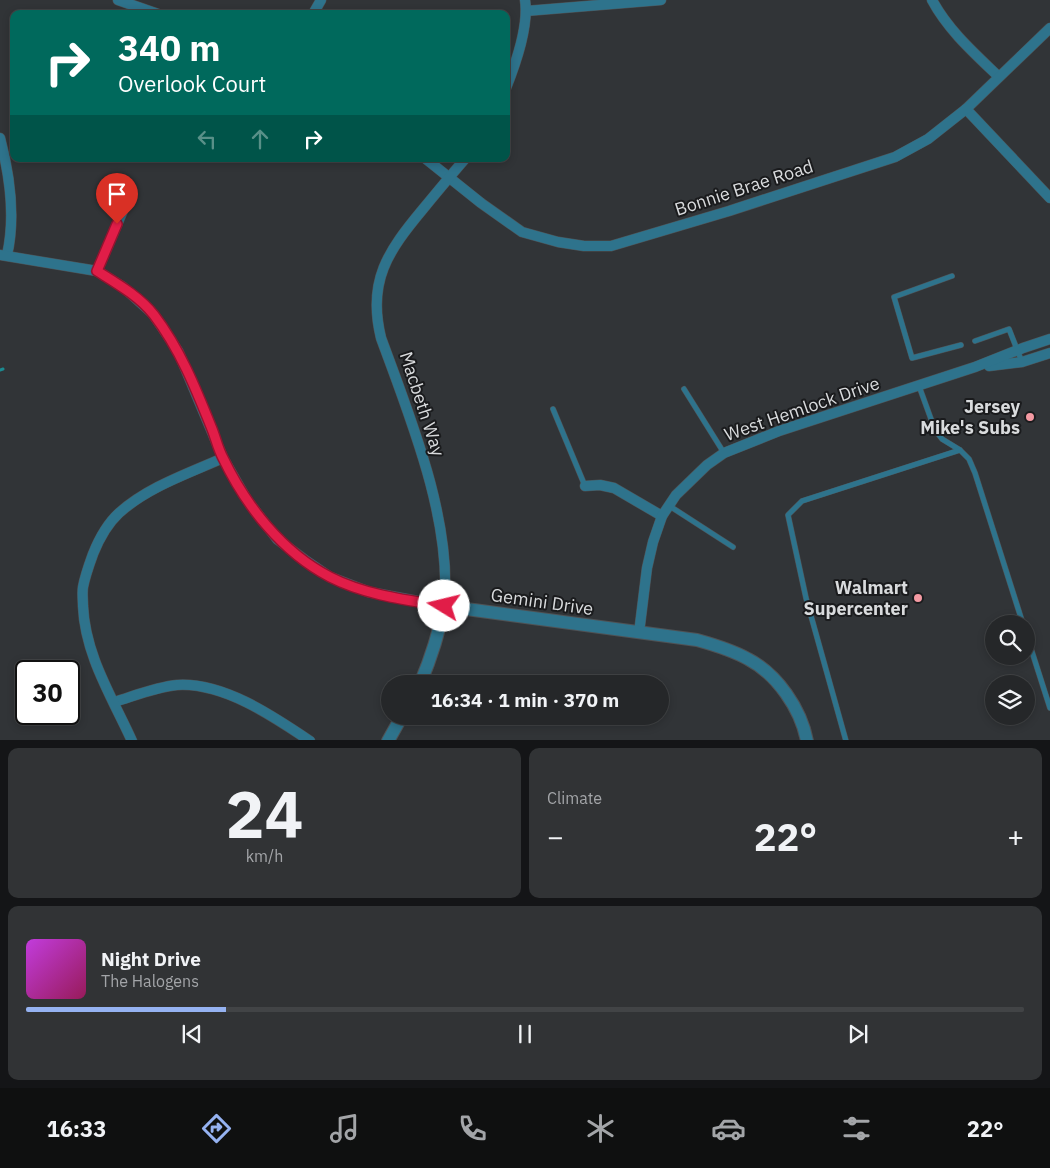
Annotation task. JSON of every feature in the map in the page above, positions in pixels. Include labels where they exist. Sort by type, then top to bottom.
[{"type":"street","points":[[118,0],[147,10]]},
{"type":"street","points":[[510,77],[518,54],[526,11],[525,0]]},
{"type":"street","points":[[526,11],[661,0]]},
{"type":"street","points":[[932,0],[938,11],[964,43],[998,76]]},
{"type":"street","name":"Bonnie Brae Road","points":[[430,162],[450,176],[481,203],[522,232],[558,242],[584,246],[611,246],[729,211],[895,157],[928,139],[966,109],[998,76],[1050,28]]},
{"type":"street","points":[[966,109],[1050,198]]},
{"type":"street","points":[[0,138],[8,170],[11,202],[10,240],[3,255]]},
{"type":"street","name":"Macbeth Way","points":[[423,675],[437,640],[444,606],[446,585],[444,543],[419,445],[381,338],[377,321],[377,295],[380,276],[391,251],[401,236],[462,162]]},
{"type":"street","points":[[97,271],[124,208]]},
{"type":"street","name":"Gemini Drive","points":[[3,255],[97,271],[123,287],[153,314],[178,351],[223,458],[247,500],[277,539],[330,577],[369,592],[444,606],[639,634],[697,640],[720,646],[750,659],[780,687],[794,705],[805,729],[807,740]]},
{"type":"street","name":"West Hemlock Drive","points":[[639,634],[647,568],[662,516],[668,505],[691,480],[724,453],[779,431],[975,367],[1016,350],[1050,339]]},
{"type":"street","name":"West Hemlock Drive","points":[[975,367],[1022,362],[1050,353]]},
{"type":"street","points":[[132,740],[102,681],[89,648],[84,620],[83,588],[90,562],[98,542],[109,523],[119,513],[155,488],[223,458]]},
{"type":"street","points":[[585,486],[600,485],[614,488],[662,516]]},
{"type":"street","points":[[114,702],[156,689],[178,685],[200,687],[244,701],[310,740]]},
{"type":"street","points":[[388,740],[397,725]]},
{"type":"lane","points":[[952,276],[894,297],[912,358],[962,345]]},
{"type":"lane","points":[[975,341],[1009,329],[1022,362]]},
{"type":"lane","points":[[919,386],[935,430],[942,439],[960,450],[969,459],[1020,615]]},
{"type":"lane","points":[[684,389],[724,453]]},
{"type":"lane","points":[[552,409],[585,486]]},
{"type":"lane","points":[[846,740],[806,598],[788,515],[802,502],[960,450]]},
{"type":"lane","points":[[668,505],[733,547]]},
{"type":"lane","points":[[1035,661],[1050,708]]},
{"type":"place","name":"Jersey Mike's Subs","points":[[1030,417]]},
{"type":"place","name":"Walmart Supercenter","points":[[918,598]]},
{"type":"route","points":[[117,224],[97,271],[123,287],[153,314],[178,351],[223,458],[247,500],[277,539],[330,577],[369,592],[444,606]]}]
